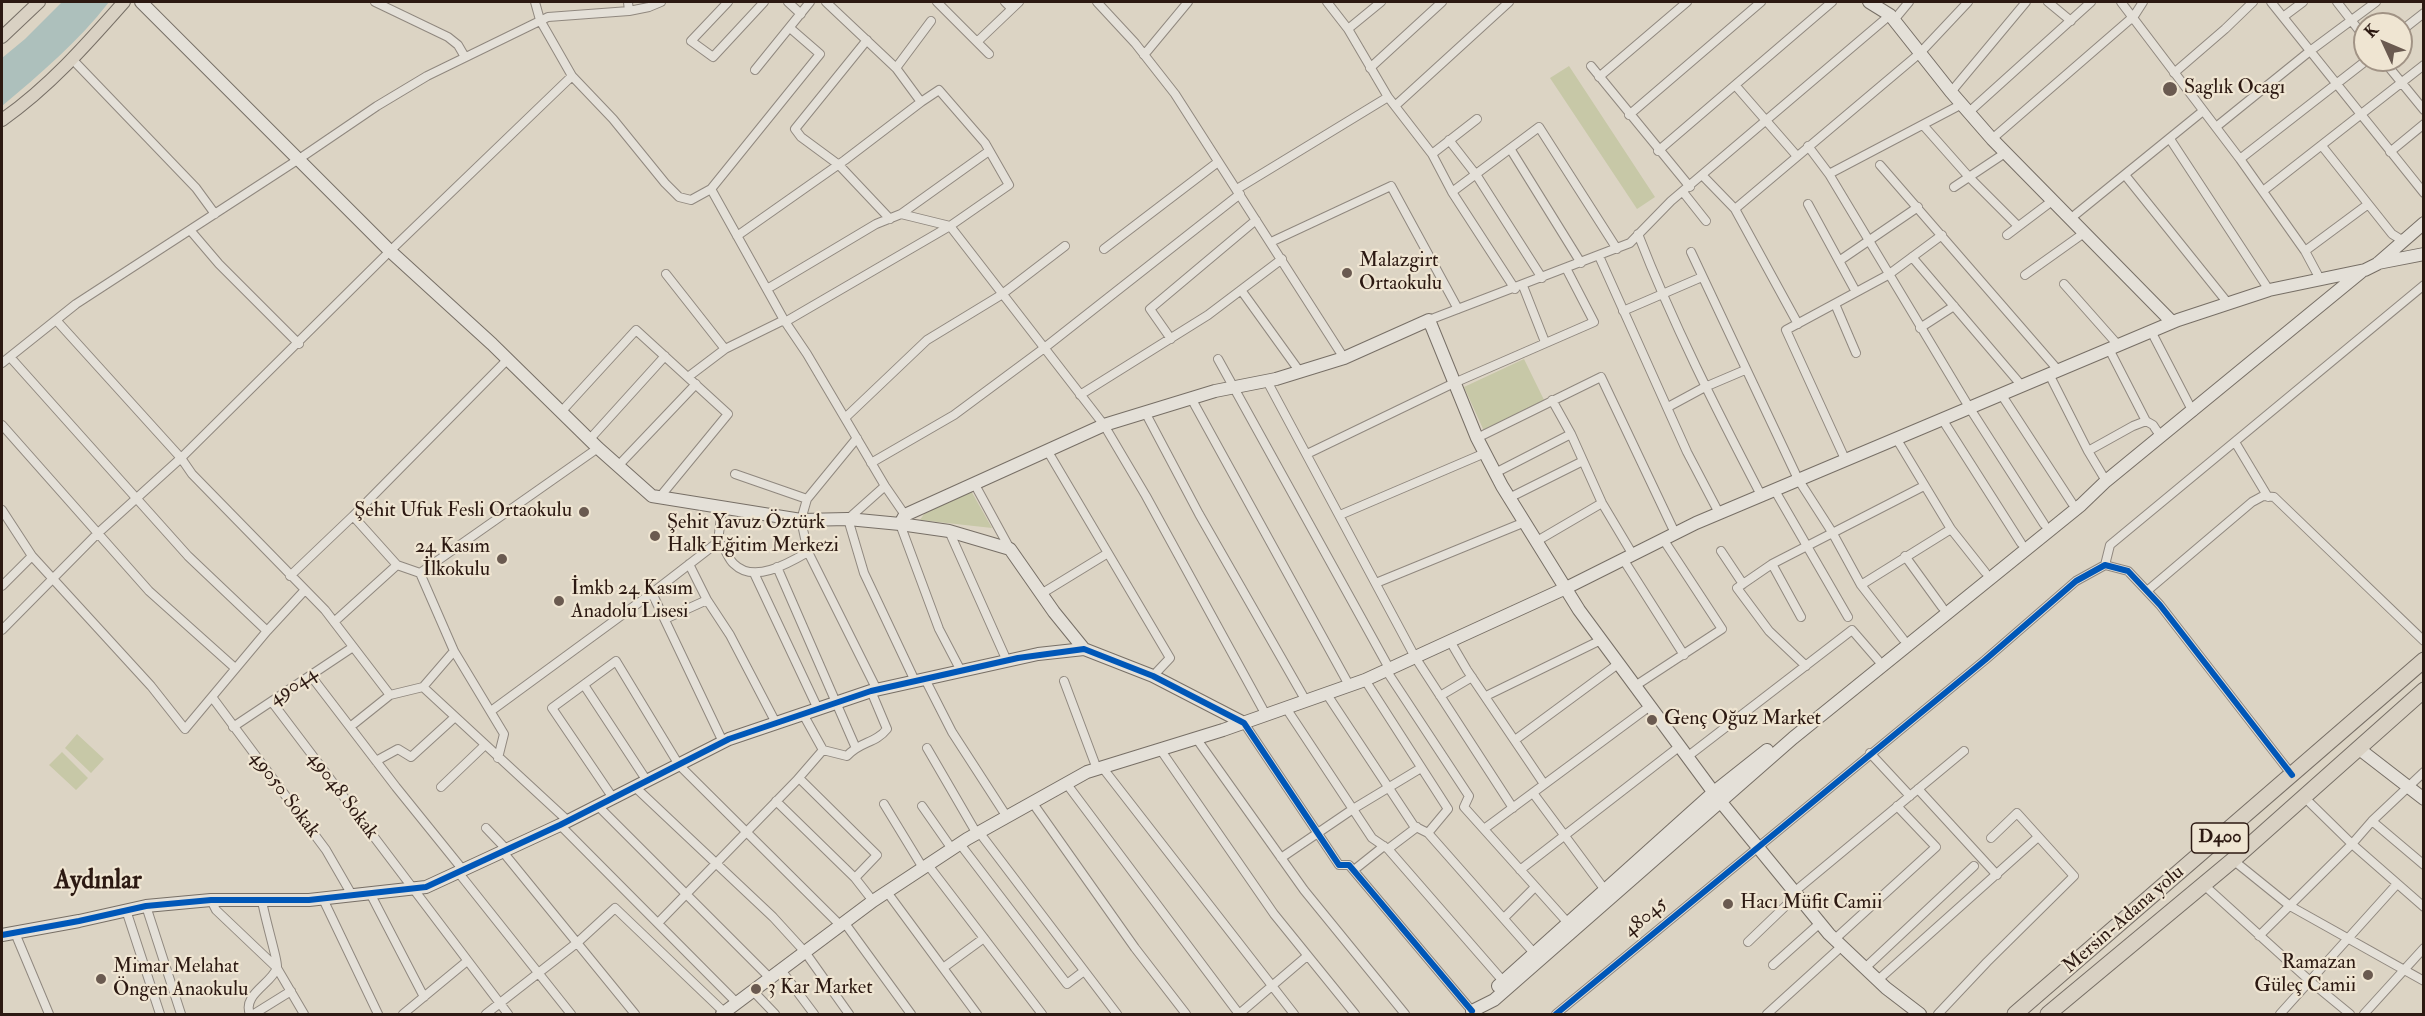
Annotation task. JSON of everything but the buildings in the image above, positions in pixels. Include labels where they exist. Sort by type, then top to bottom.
[{"type":"highway","name":"Mersin-Adana yolu","points":[[2015,1014],[2424,660]]},
{"type":"highway","name":"Mersin-Adana yolu","points":[[2048,1014],[2139,936],[2204,885],[2424,690]]},
{"type":"main road","points":[[2,38],[39,2]]},
{"type":"main road","points":[[2,120],[25,104],[73,60],[124,2]]},
{"type":"main road","points":[[1869,2],[1892,18],[1992,139],[2172,322]]},
{"type":"main road","points":[[145,3],[390,251],[508,359],[594,444],[651,496],[801,520],[902,520],[1010,549],[1041,594],[1084,649]]},
{"type":"main road","points":[[2377,264],[2424,217]]},
{"type":"main road","points":[[1470,1013],[1494,1000],[1717,796],[2081,505],[2106,481],[2424,223]]},
{"type":"main road","points":[[724,1014],[886,892],[956,846],[1066,783],[1100,768],[1244,723],[1365,680],[1566,588],[1719,513],[2172,322],[2269,290],[2365,270],[2377,264],[2424,254]]},
{"type":"main road","points":[[902,520],[974,483],[1104,425],[1191,398],[1267,381],[1344,358],[1429,320],[1477,438],[1495,473],[1579,610],[1757,848],[1820,923],[1878,980],[1920,1014]]},
{"type":"main road","points":[[1470,1013],[1605,890],[1903,639],[2043,524],[2072,502],[2106,481]]},
{"type":"main road","points":[[2,935],[146,906],[211,900],[323,898],[426,887],[564,823],[723,742],[874,691],[1007,661],[1084,649],[1153,676],[1244,723]]},
{"type":"main road","points":[[2358,748],[2424,799]]},
{"type":"street","points":[[375,2],[447,37],[458,45],[465,57]]},
{"type":"street","points":[[534,2],[540,20],[572,76],[613,119],[664,183],[679,197],[692,200],[711,189],[820,54],[790,28]]},
{"type":"street","points":[[2,363],[76,304],[377,106],[465,57],[540,20],[559,15],[628,6],[649,7],[661,2]]},
{"type":"street","points":[[728,2],[691,41],[713,57],[764,2]]},
{"type":"street","points":[[788,2],[801,14]]},
{"type":"street","points":[[755,70],[810,2]]},
{"type":"street","points":[[826,2],[896,68],[921,102]]},
{"type":"street","points":[[938,2],[988,54]]},
{"type":"street","points":[[977,42],[1008,5],[1019,2]]},
{"type":"street","points":[[1097,2],[1176,94],[1344,358]]},
{"type":"street","points":[[1144,55],[1188,2]]},
{"type":"street","points":[[1327,2],[1348,28],[1388,97],[1432,154],[1452,192],[1519,287],[1545,342]]},
{"type":"street","points":[[1348,28],[1381,2]]},
{"type":"street","points":[[1370,68],[1442,2]]},
{"type":"street","points":[[1395,106],[1509,2]]},
{"type":"street","points":[[1599,77],[1687,2]]},
{"type":"street","points":[[1629,115],[1761,2]]},
{"type":"street","points":[[1658,151],[1832,2]]},
{"type":"street","points":[[1429,320],[1630,243],[1686,190],[1909,2]]},
{"type":"street","points":[[1735,209],[1920,52],[1968,2]]},
{"type":"street","points":[[1951,92],[2026,2]]},
{"type":"street","points":[[2048,2],[2071,21]]},
{"type":"street","points":[[1828,174],[1923,125],[1965,108],[2091,2]]},
{"type":"street","points":[[2121,2],[2134,16],[2263,191],[2305,251],[2320,279]]},
{"type":"street","points":[[1992,139],[2134,16],[2143,2]]},
{"type":"street","points":[[2174,73],[2253,2]]},
{"type":"street","points":[[2271,2],[2424,193]]},
{"type":"street","points":[[2283,17],[2303,2]]},
{"type":"street","points":[[2337,2],[2353,24]]},
{"type":"street","points":[[2216,127],[2310,51],[2376,2]]},
{"type":"street","points":[[896,68],[931,21]]},
{"type":"street","points":[[867,40],[795,129],[801,137],[839,165],[890,219]]},
{"type":"street","points":[[73,60],[196,188],[215,214]]},
{"type":"street","points":[[2263,191],[2424,65]]},
{"type":"street","points":[[1591,66],[1658,151],[1706,221]]},
{"type":"street","points":[[2240,159],[2353,72]]},
{"type":"street","points":[[2393,72],[2424,110]]},
{"type":"street","points":[[2,630],[97,534],[181,458],[299,344],[390,251],[572,76]]},
{"type":"street","points":[[1735,86],[1796,155]]},
{"type":"street","points":[[688,377],[725,349],[784,321],[950,226],[1008,185],[989,151],[939,90],[839,165],[737,236]]},
{"type":"street","points":[[871,463],[954,415],[1043,349],[1238,191],[1388,97]]},
{"type":"street","points":[[2070,219],[2203,111]]},
{"type":"street","points":[[1432,154],[1477,119]]},
{"type":"street","points":[[1923,125],[1969,177],[2018,226]]},
{"type":"street","points":[[1452,192],[1477,176],[1539,127],[1617,249]]},
{"type":"street","points":[[2390,152],[2422,128]]},
{"type":"street","points":[[2170,139],[2269,290]]},
{"type":"street","points":[[1449,140],[1477,176],[1542,278]]},
{"type":"street","points":[[1808,146],[1828,174],[1920,328],[2043,524]]},
{"type":"street","points":[[2322,146],[2392,234],[2403,238]]},
{"type":"street","points":[[1511,150],[1581,263]]},
{"type":"street","points":[[767,290],[876,224],[901,214],[989,151]]},
{"type":"street","points":[[1954,187],[2005,153]]},
{"type":"street","points":[[1104,249],[1218,162]]},
{"type":"street","points":[[1880,165],[1942,235],[2054,372],[2088,451],[2106,481]]},
{"type":"street","points":[[1703,176],[1735,209],[1798,324]]},
{"type":"street","points":[[2125,176],[2227,302]]},
{"type":"street","points":[[1271,242],[1391,186],[1458,309]]},
{"type":"street","points":[[711,189],[784,321],[807,354],[885,486],[902,520],[939,629],[961,671]]},
{"type":"street","points":[[2007,235],[2052,201]]},
{"type":"street","points":[[1808,204],[1856,292]]},
{"type":"street","points":[[2305,251],[2367,205]]},
{"type":"street","points":[[1839,261],[1918,207]]},
{"type":"street","points":[[901,214],[950,226],[1001,295],[1104,425],[1146,496],[1266,715]]},
{"type":"street","points":[[1171,339],[1150,309],[1256,220]]},
{"type":"street","points":[[190,230],[219,264],[299,344]]},
{"type":"street","points":[[2025,275],[2084,233]]},
{"type":"street","points":[[1638,234],[1662,295],[1705,387],[1761,495]]},
{"type":"street","points":[[1845,459],[1786,330],[1888,275],[1942,235]]},
{"type":"street","points":[[845,418],[927,340],[1001,295],[1065,246]]},
{"type":"street","points":[[1691,252],[1798,479],[1832,532],[1861,585],[1903,639]]},
{"type":"street","points":[[1599,256],[1687,452],[1719,513]]},
{"type":"street","points":[[1912,257],[2022,386]]},
{"type":"street","points":[[1080,395],[1208,315],[1282,259]]},
{"type":"street","points":[[1307,454],[1454,382],[1594,322],[1566,268]]},
{"type":"street","points":[[666,274],[725,349]]},
{"type":"street","points":[[1623,311],[1702,277]]},
{"type":"street","points":[[2064,284],[2114,347],[2146,421],[2153,425],[2161,437]]},
{"type":"street","points":[[2292,776],[2160,605],[2128,571],[2105,565],[2110,545],[2424,285]]},
{"type":"street","points":[[1241,290],[1300,372]]},
{"type":"street","points":[[1835,304],[1856,352]]},
{"type":"street","points":[[1920,328],[1954,306]]},
{"type":"street","points":[[56,320],[181,458],[192,474],[334,622],[390,695]]},
{"type":"street","points":[[561,412],[636,330],[728,414],[659,498]]},
{"type":"street","points":[[2151,331],[2193,412]]},
{"type":"street","points":[[420,573],[594,444],[665,356]]},
{"type":"street","points":[[10,357],[216,585],[267,631]]},
{"type":"street","points":[[290,576],[353,516],[508,359]]},
{"type":"street","points":[[1218,359],[1387,669],[1469,796],[1464,807],[1568,923]]},
{"type":"street","points":[[1668,407],[1705,387],[1745,370]]},
{"type":"street","points":[[1477,438],[1600,377],[1676,533]]},
{"type":"street","points":[[1267,381],[1415,657],[1513,808]]},
{"type":"street","points":[[618,466],[696,384]]},
{"type":"street","points":[[2001,394],[2072,502]]},
{"type":"street","points":[[1191,398],[1349,685]]},
{"type":"street","points":[[1552,400],[1571,434],[1628,557],[1684,655]]},
{"type":"street","points":[[1146,412],[1199,514],[1306,700]]},
{"type":"street","points":[[1942,419],[2021,543]]},
{"type":"street","points":[[2088,451],[2146,421]]},
{"type":"street","points":[[2,425],[148,591],[235,668]]},
{"type":"street","points":[[1495,473],[1571,434]]},
{"type":"street","points":[[803,714],[823,750],[847,756],[855,746],[879,738],[887,729],[874,691],[808,552],[801,520],[807,499],[857,438]]},
{"type":"street","points":[[1896,438],[1951,529],[1985,572]]},
{"type":"street","points":[[2235,442],[2268,497]]},
{"type":"street","points":[[1047,450],[1170,658],[1153,676]]},
{"type":"street","points":[[1340,515],[1485,453]]},
{"type":"street","points":[[1509,498],[1583,461]]},
{"type":"street","points":[[735,474],[807,499]]},
{"type":"street","points":[[974,483],[1010,549]]},
{"type":"street","points":[[885,486],[848,519],[864,573],[920,680],[1007,816]]},
{"type":"street","points":[[1806,666],[1769,631],[1737,588],[1772,564],[1924,486]]},
{"type":"street","points":[[1774,489],[1848,617]]},
{"type":"street","points":[[2147,591],[2252,502],[2263,496],[2274,497],[2424,641]]},
{"type":"street","points":[[1537,541],[1602,503]]},
{"type":"street","points":[[491,711],[652,593],[717,542],[722,508]]},
{"type":"street","points":[[2,510],[32,556],[52,580],[151,686],[185,729],[235,668],[304,591]]},
{"type":"street","points":[[353,516],[397,565],[420,573],[454,651],[504,734],[498,758]]},
{"type":"street","points":[[1376,583],[1525,522]]},
{"type":"street","points":[[1861,585],[1905,555],[1951,529]]},
{"type":"street","points":[[949,531],[1007,661]]},
{"type":"street","points":[[1635,686],[1722,629],[1663,539]]},
{"type":"street","points":[[717,542],[723,546],[734,564],[746,572],[754,573],[777,567],[808,552]]},
{"type":"street","points":[[1721,551],[1743,584]]},
{"type":"street","points":[[1041,594],[1108,553]]},
{"type":"street","points":[[1905,555],[1942,607]]},
{"type":"street","points":[[2,586],[32,556]]},
{"type":"street","points":[[689,564],[707,600],[730,635],[776,723]]},
{"type":"street","points":[[1772,564],[1801,617]]},
{"type":"street","points":[[334,622],[397,565]]},
{"type":"street","name":"48045","points":[[1556,1014],[1985,660],[2076,581],[2105,565]]},
{"type":"street","points":[[777,567],[855,746]]},
{"type":"street","points":[[754,573],[818,709]]},
{"type":"street","points":[[652,593],[723,742]]},
{"type":"street","points":[[664,619],[707,600]]},
{"type":"street","points":[[1687,757],[1852,630],[1878,660]]},
{"type":"street","points":[[1486,696],[1601,640]]},
{"type":"street","points":[[1450,641],[1544,784]]},
{"type":"street","name":"49044","points":[[233,727],[353,647]]},
{"type":"street","points":[[350,727],[390,695],[423,687],[454,651]]},
{"type":"street","points":[[613,798],[552,708],[616,661],[679,765],[842,924],[911,1014]]},
{"type":"street","points":[[1515,740],[1618,664]]},
{"type":"street","points":[[311,676],[538,974],[572,1014]]},
{"type":"street","points":[[1440,696],[1472,677]]},
{"type":"street","points":[[1365,680],[1448,809],[1428,833]]},
{"type":"street","points":[[1064,681],[1100,768],[1294,1014]]},
{"type":"street","points":[[584,685],[647,781]]},
{"type":"street","points":[[423,687],[564,823],[737,1003]]},
{"type":"street","points":[[1326,693],[1417,827],[1428,833],[1534,953]]},
{"type":"street","name":"49050 Sokak","points":[[212,698],[326,850],[352,896]]},
{"type":"street","name":"49048 Sokak","points":[[272,702],[466,962],[508,1014]]},
{"type":"street","points":[[1484,829],[1650,706]]},
{"type":"street","points":[[1286,708],[1372,838],[1386,847],[1503,981]]},
{"type":"street","points":[[376,762],[398,749],[411,757],[455,717]]},
{"type":"street","points":[[1244,723],[1340,865],[1349,864],[1470,1013]]},
{"type":"street","points":[[1196,738],[1304,890],[1405,1014]]},
{"type":"street","points":[[441,787],[485,746]]},
{"type":"street","points":[[1520,870],[1680,746]]},
{"type":"street","points":[[927,747],[978,833],[1117,1014]]},
{"type":"street","points":[[1160,749],[1274,914],[1355,1014]]},
{"type":"street","points":[[658,923],[717,864],[823,750]]},
{"type":"street","points":[[1748,942],[1795,893],[1964,751]]},
{"type":"street","points":[[1870,753],[1910,796]]},
{"type":"street","points":[[1281,858],[1317,832],[1421,768]]},
{"type":"street","points":[[2259,936],[2352,844],[2372,821],[2424,772]]},
{"type":"street","points":[[797,780],[799,778],[877,855],[855,878]]},
{"type":"street","points":[[1066,783],[1239,1014],[1307,956]]},
{"type":"street","points":[[635,787],[773,917],[805,952],[849,1014]]},
{"type":"street","points":[[1918,789],[1997,875]]},
{"type":"street","points":[[1533,793],[1605,890]]},
{"type":"street","points":[[2304,797],[2352,844],[2424,907]]},
{"type":"street","points":[[776,801],[855,878],[873,901]]},
{"type":"street","points":[[1032,802],[1135,948],[1186,1014]]},
{"type":"street","points":[[884,804],[925,866],[984,938],[1041,1014]]},
{"type":"street","points":[[598,806],[770,978]]},
{"type":"street","points":[[922,806],[1067,984],[1084,971]]},
{"type":"street","points":[[1767,1014],[1936,847],[1897,806]]},
{"type":"street","points":[[1938,1014],[2074,876],[2017,813],[1991,838]]},
{"type":"street","points":[[2372,821],[2424,865]]},
{"type":"street","points":[[1354,870],[1417,827]]},
{"type":"street","points":[[486,828],[635,1014]]},
{"type":"street","points":[[1878,980],[2038,837]]},
{"type":"street","points":[[2233,860],[2290,906],[2424,981]]},
{"type":"street","points":[[1865,968],[1974,866]]},
{"type":"street","points":[[2280,1014],[2397,884]]},
{"type":"street","points":[[2204,885],[2349,1014]]},
{"type":"street","points":[[1504,918],[1535,887]]},
{"type":"street","points":[[886,892],[977,1014]]},
{"type":"street","points":[[370,893],[424,997]]},
{"type":"street","points":[[323,898],[378,1014]]},
{"type":"street","points":[[211,900],[216,910],[277,968],[304,1014]]},
{"type":"street","points":[[262,900],[277,959],[277,968],[250,1001],[248,1009],[252,1014],[291,991]]},
{"type":"street","points":[[146,906],[181,1014]]},
{"type":"street","points":[[486,1014],[578,942],[615,908],[724,1014]]},
{"type":"street","points":[[126,910],[160,1014]]},
{"type":"street","points":[[1773,965],[1820,923]]},
{"type":"street","points":[[15,933],[49,1014]]},
{"type":"street","points":[[943,968],[984,938]]},
{"type":"street","points":[[2364,1014],[2424,948]]},
{"type":"street","points":[[403,1014],[466,962]]},
{"type":"street","points":[[781,970],[814,1014]]},
{"type":"street","points":[[753,991],[776,1014]]},
{"type":"green space","points":[[1569,66],[1655,197],[1637,209],[1550,78]]},
{"type":"green space","points":[[1524,359],[1545,402],[1484,431],[1464,387]]},
{"type":"green space","points":[[970,489],[992,528],[920,520],[926,511]]},
{"type":"green space","points":[[77,734],[104,759],[91,773],[65,748]]},
{"type":"green space","points":[[62,752],[88,778],[76,790],[49,765]]},
{"type":"shaded area","points":[[62,2],[109,2],[72,44],[2,106],[2,58],[25,39]]},
{"type":"cycle path","points":[[1556,1014],[1985,660],[2076,581],[2105,565],[2128,571],[2160,605],[2292,775]]},
{"type":"cycle path","points":[[2,935],[146,906],[211,900],[309,900],[426,887],[560,825],[729,739],[871,691],[1018,658],[1084,649],[1153,676],[1244,723],[1339,865],[1349,865],[1472,1011]]},
{"type":"place","name":"Saglık Ocagı","points":[[2170,89]]},
{"type":"place","name":"Malazgirt Ortaokulu","points":[[1347,273]]},
{"type":"place","name":"Şehit Ufuk Fesli Ortaokulu","points":[[584,512]]},
{"type":"place","name":"Şehit Yavuz Öztürk Halk Eğitim Merkezi","points":[[655,536]]},
{"type":"place","name":"24 Kasım İlkokulu","points":[[502,559]]},
{"type":"place","name":"İmkb 24 Kasım Anadolu Lisesi","points":[[559,601]]},
{"type":"place","name":"Genç Oğuz Market","points":[[1652,720]]},
{"type":"place","name":"Hacı Müfit Camii","points":[[1728,904]]},
{"type":"place","name":"Ramazan Güleç Camii","points":[[2368,975]]},
{"type":"place","name":"Mimar Melahat Öngen Anaokulu","points":[[101,979]]},
{"type":"place","name":"3 Kar Market","points":[[756,989]]},
{"type":"district","name":"Aydınlar","points":[[98,882]]}]
